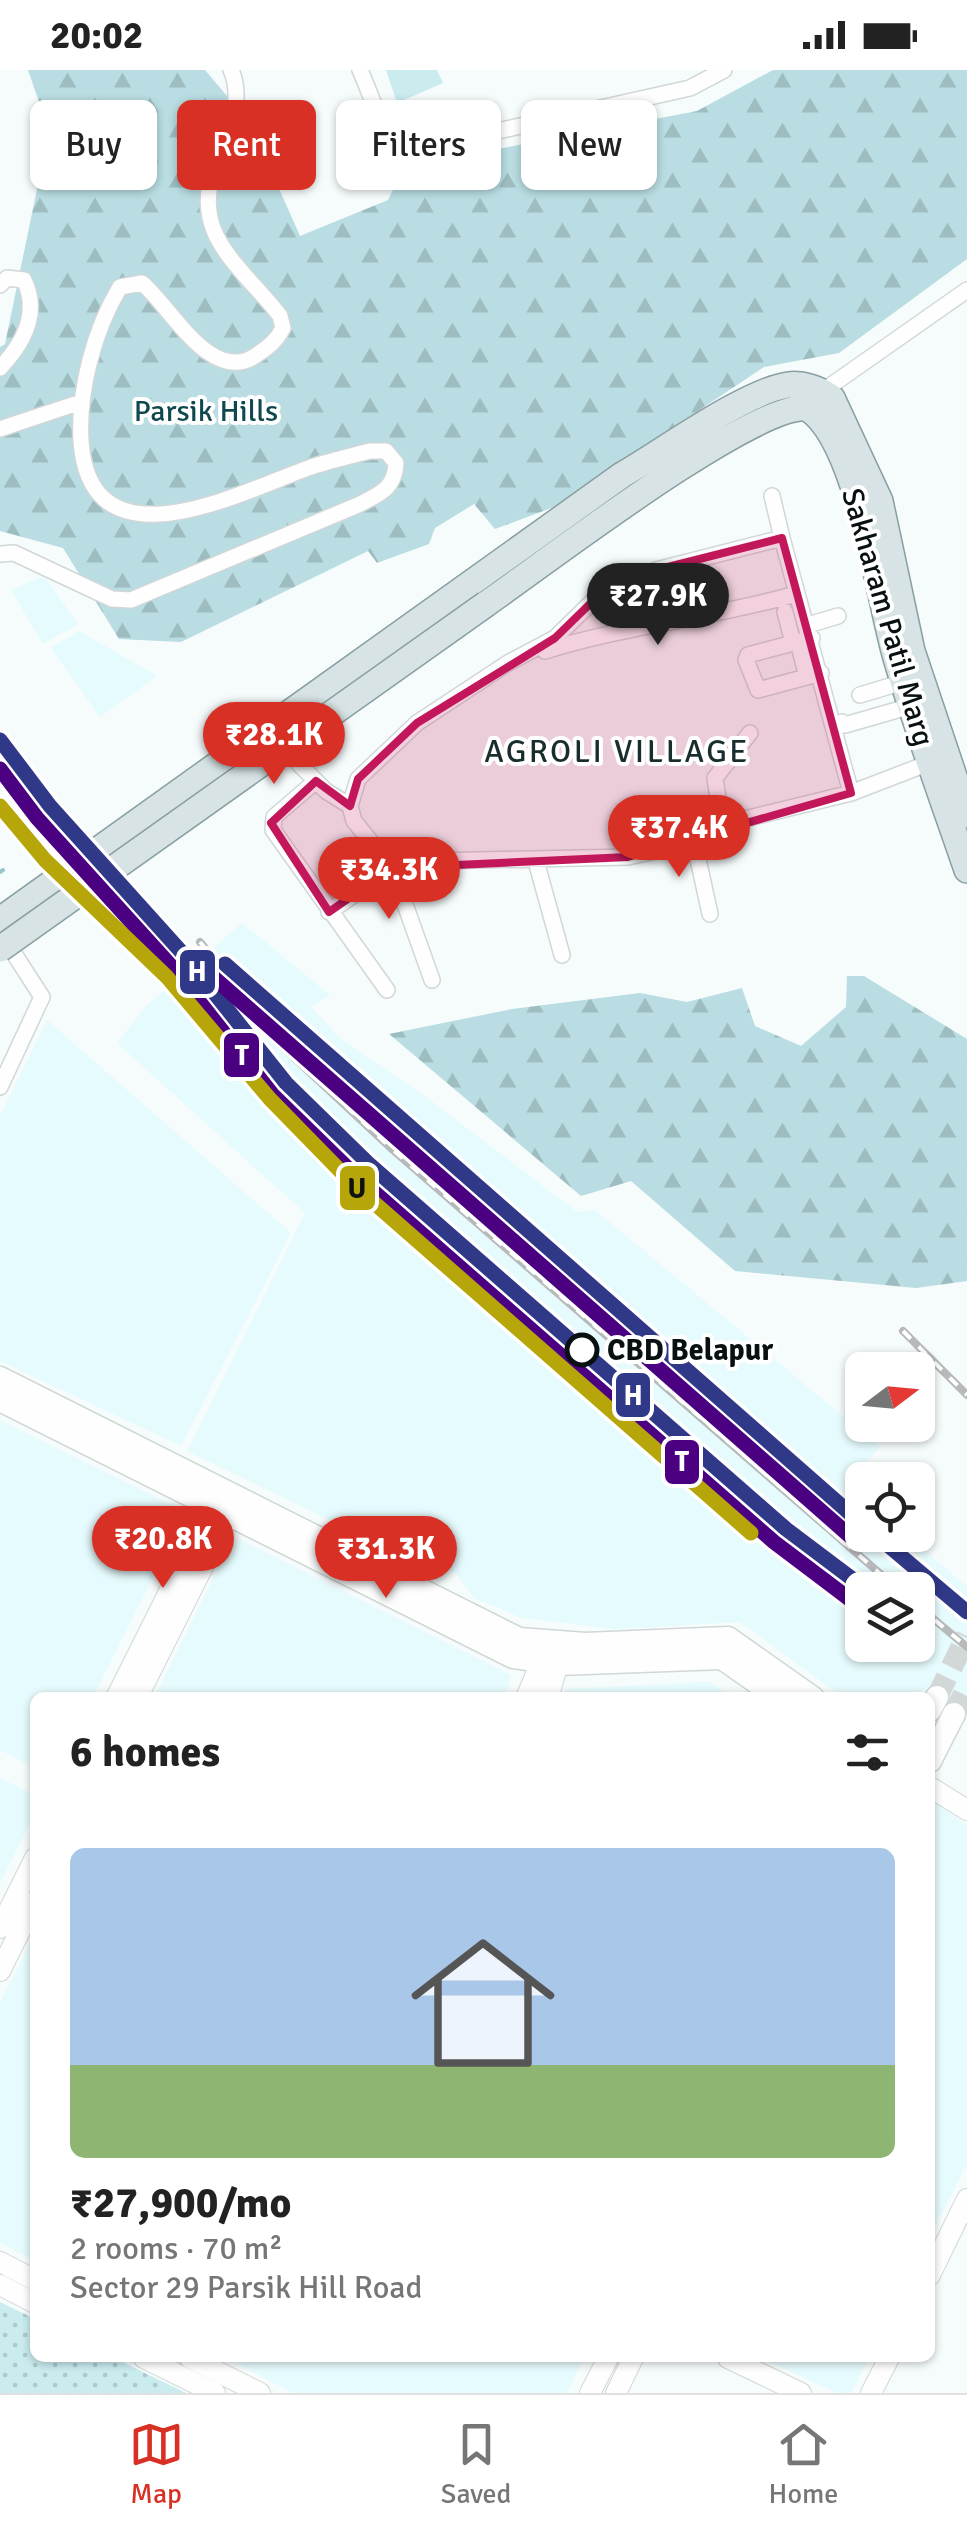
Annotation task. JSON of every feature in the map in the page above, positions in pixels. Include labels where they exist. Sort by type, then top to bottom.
[{"type":"main road","points":[[0,949],[480,595],[622,475],[702,426],[777,388],[799,385],[823,391]]},
{"type":"main road","name":"Sakharam Patil Marg","points":[[823,391],[838,408],[880,501],[908,637],[967,870]]},
{"type":"main road","name":"Sakharam Patil Marg","points":[[480,595],[713,446],[788,410],[807,408],[816,414],[861,506],[908,694],[967,815]]},
{"type":"main road","points":[[0,920],[480,595]]},
{"type":"main road","points":[[0,1378],[224,1505]]},
{"type":"main road","points":[[0,1400],[519,1638],[549,1657],[722,1658],[770,1692]]},
{"type":"main road","points":[[549,1657],[728,1638],[804,1692]]},
{"type":"main road","points":[[935,1752],[954,1714]]},
{"type":"street","points":[[0,554],[14,553],[112,598],[131,600],[342,512],[388,490],[396,478],[396,463],[386,450],[370,451],[200,507],[166,514],[120,510],[105,498],[86,466],[81,402],[115,295],[126,283],[148,288],[202,348],[224,361],[248,360],[276,342],[283,328],[280,316],[214,232],[209,213],[209,180],[236,110],[238,92],[231,70]]},
{"type":"street","points":[[360,70],[388,130],[404,148],[427,148],[690,88],[724,70]]},
{"type":"street","points":[[0,285],[7,278],[24,280],[31,301],[19,348],[0,368]]},
{"type":"street","points":[[823,391],[967,290]]},
{"type":"street","points":[[0,429],[81,402]]},
{"type":"street","points":[[772,496],[796,594],[802,637],[814,675],[828,700],[851,793]]},
{"type":"street","points":[[432,980],[392,868],[354,821],[350,806],[358,779],[378,757],[432,713],[508,663],[556,638],[598,596],[656,570],[782,538]]},
{"type":"street","points":[[508,663],[592,636],[712,616],[796,594]]},
{"type":"street","points":[[784,612],[802,637]]},
{"type":"street","points":[[814,675],[758,690],[754,687],[748,655],[802,637],[838,616]]},
{"type":"street","points":[[828,700],[862,693],[908,694]]},
{"type":"street","points":[[842,722],[845,726],[908,694]]},
{"type":"street","points":[[722,825],[715,778],[750,733]]},
{"type":"street","points":[[329,912],[392,868],[428,860],[628,857],[673,847],[722,825],[851,793],[939,759]]},
{"type":"street","points":[[299,764],[350,806]]},
{"type":"street","points":[[316,781],[271,822],[329,912],[387,990]]},
{"type":"street","points":[[692,836],[710,914]]},
{"type":"street","points":[[536,861],[562,955]]},
{"type":"street","points":[[0,932],[42,998],[2,1076]]},
{"type":"street","points":[[126,1692],[224,1505]]},
{"type":"street","points":[[529,1692],[549,1657]]},
{"type":"street","points":[[548,1692],[549,1657]]},
{"type":"street","points":[[935,1790],[967,1810]]},
{"type":"street","points":[[0,1928],[30,1868]]},
{"type":"street","points":[[0,1971],[30,1911]]},
{"type":"street","points":[[935,2265],[967,2200]]},
{"type":"street","points":[[0,2262],[30,2277]]},
{"type":"street","points":[[0,2285],[30,2300]]},
{"type":"street","points":[[163,2362],[200,2370],[260,2393]]},
{"type":"street","points":[[590,2393],[606,2362]]},
{"type":"street","points":[[616,2393],[632,2362]]},
{"type":"street","points":[[736,2362],[802,2393]]},
{"type":"street","points":[[871,2393],[887,2362]]},
{"type":"highlighted area","points":[[782,538],[851,793],[628,857],[392,868],[329,912],[271,823],[316,781],[350,806],[358,779],[417,723],[555,638],[598,596],[656,570]]},
{"type":"shaded area","points":[[386,70],[437,70],[443,83],[396,100]]},
{"type":"shaded area","points":[[44,576],[78,624],[43,644],[11,590]]},
{"type":"shaded area","points":[[79,631],[157,676],[100,717],[51,648]]},
{"type":"shaded area","points":[[242,923],[330,995],[311,1007],[340,1038],[426,1097],[577,1212],[595,1210],[845,1418],[845,1442],[874,1442],[880,1447],[865,1462],[845,1462],[845,1552],[927,1552],[967,1587],[967,1720],[945,1709],[947,1702],[935,1692],[923,1689],[836,1692],[740,1622],[614,1629],[522,1618],[474,1598],[456,1574],[368,1526],[338,1524],[187,1451],[305,1213],[117,1043],[146,1006]]},
{"type":"shaded area","points":[[47,1020],[291,1233],[181,1446],[0,1361],[0,1116]]},
{"type":"shaded area","points":[[0,1420],[174,1506],[175,1534],[96,1692],[30,1692],[30,1765],[0,1750]]},
{"type":"shaded area","points":[[239,1539],[511,1675],[506,1692],[157,1692],[224,1556]]},
{"type":"shaded area","points":[[709,1682],[724,1692],[564,1692]]},
{"type":"shaded area","points":[[0,1778],[30,1793],[30,1823],[0,1883]]},
{"type":"shaded area","points":[[935,1803],[967,1825],[967,2164],[935,2227]]},
{"type":"shaded area","points":[[30,1945],[30,2258],[0,2243],[0,2002]]},
{"type":"shaded area","points":[[0,2302],[30,2317],[30,2362],[122,2362],[186,2393],[0,2393]]},
{"type":"shaded area","points":[[582,2362],[567,2393],[293,2393],[238,2364]]},
{"type":"shaded area","points":[[770,2362],[867,2362],[851,2393],[837,2393]]},
{"type":"green space","name":"Parsik Hills","points":[[28,70],[205,70],[230,100],[177,100],[177,190],[280,190],[300,236],[388,200],[393,190],[501,190],[501,148],[521,145],[521,190],[657,190],[657,119],[697,111],[773,70],[967,70],[967,259],[839,353],[764,367],[554,507],[495,529],[474,504],[435,528],[429,544],[377,563],[368,551],[181,642],[119,639],[63,548],[0,531],[0,347],[5,344],[37,190],[157,190],[157,100],[38,100]]},
{"type":"green space","points":[[847,976],[864,976],[967,1039],[967,1281],[916,1288],[735,1271],[631,1181],[581,1196],[389,1034],[512,1009],[640,993],[687,1002],[742,988],[755,1026],[801,1046],[846,1007]]},
{"type":"tunnel","points":[[937,1697],[967,1636]]},
{"type":"tunnel","points":[[954,1714],[967,1688]]},
{"type":"railway","points":[[200,942],[248,999]]},
{"type":"railway","points":[[185,956],[393,1150],[878,1572]]},
{"type":"railway","points":[[903,1331],[967,1395]]},
{"type":"railway","points":[[935,1620],[967,1647]]},
{"type":"transit line","name":"H","points":[[0,740],[50,806],[185,956],[286,1083],[370,1165],[786,1529],[845,1573]]},
{"type":"transit line","name":"T","points":[[0,769],[37,818],[172,967],[272,1094],[358,1178],[774,1542],[845,1596]]},
{"type":"transit line","name":"U","points":[[0,806],[45,860],[167,977],[270,1099],[356,1187],[751,1533]]},
{"type":"transit line","name":"H","points":[[225,964],[845,1509]]},
{"type":"transit line","name":"T","points":[[213,977],[845,1532]]},
{"type":"transit line","name":"H","points":[[896,1552],[967,1612]]},
{"type":"place","name":"CBD Belapur","points":[[582,1350]]},
{"type":"district","name":"AGROLI VILLAGE","points":[[617,751]]}]
